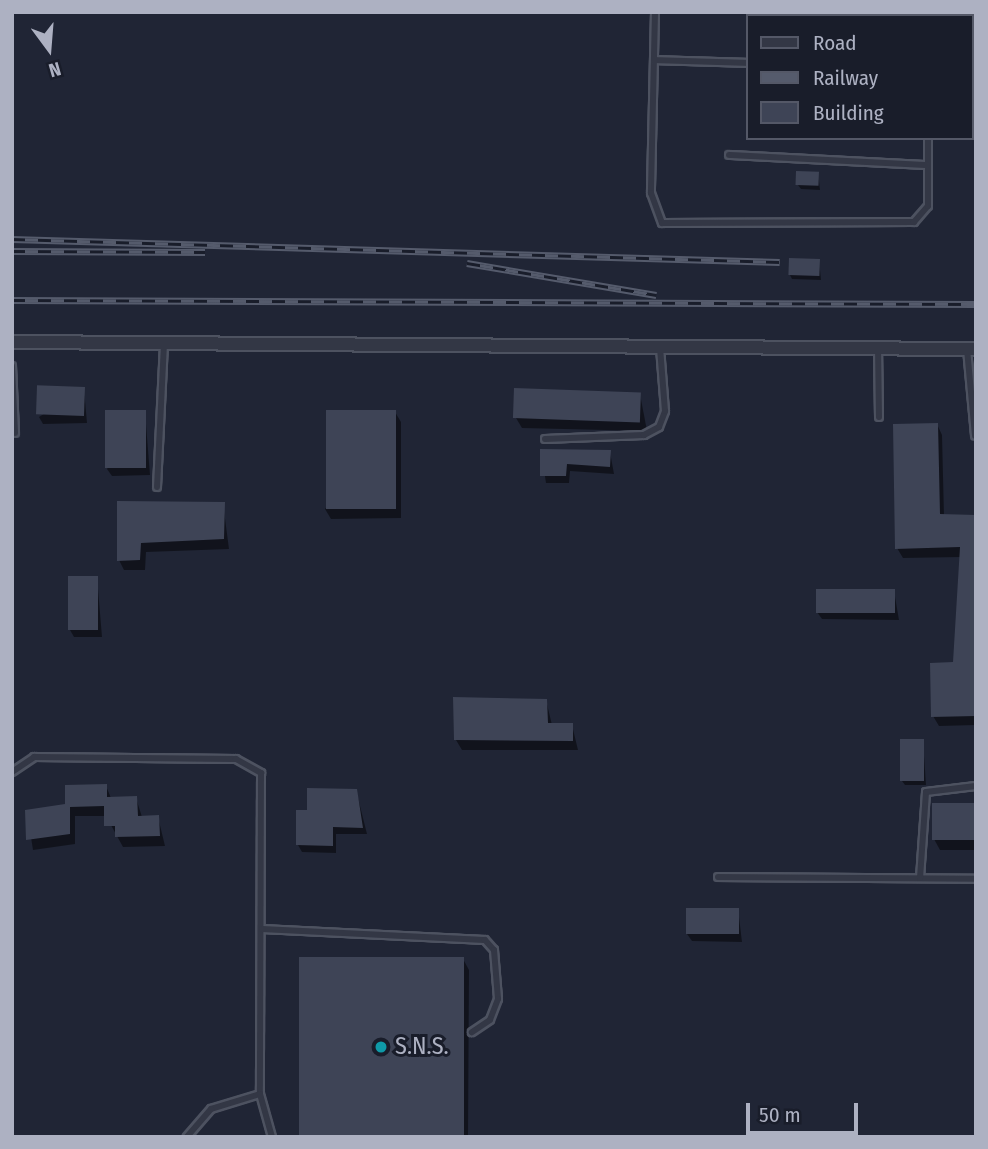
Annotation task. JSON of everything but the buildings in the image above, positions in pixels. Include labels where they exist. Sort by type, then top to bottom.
[{"type":"street","points":[[12,342],[660,348],[878,346],[972,349]]},
{"type":"lane","points":[[655,12],[651,193],[662,223],[914,222],[928,206],[928,140]]},
{"type":"lane","points":[[655,60],[746,63]]},
{"type":"lane","points":[[729,155],[927,165]]},
{"type":"lane","points":[[158,487],[164,345]]},
{"type":"lane","points":[[878,346],[879,417]]},
{"type":"lane","points":[[545,439],[644,435],[659,427],[665,411],[660,348]]},
{"type":"lane","points":[[972,349],[975,436]]},
{"type":"lane","points":[[12,366],[15,433]]},
{"type":"lane","points":[[12,772],[34,757],[250,762],[261,773],[264,789],[260,1094],[272,1137]]},
{"type":"lane","points":[[920,878],[926,792],[976,786]]},
{"type":"lane","points":[[718,877],[976,879]]},
{"type":"lane","points":[[262,929],[485,940],[494,950],[498,999],[490,1020],[472,1032]]},
{"type":"lane","points":[[187,1137],[211,1109],[260,1094]]},
{"type":"railway","points":[[12,239],[780,262]]},
{"type":"railway","points":[[12,251],[205,252]]},
{"type":"railway","points":[[467,263],[656,295]]},
{"type":"railway","points":[[12,300],[976,304]]},
{"type":"place","name":"S.N.S.","points":[[381,1047]]}]
